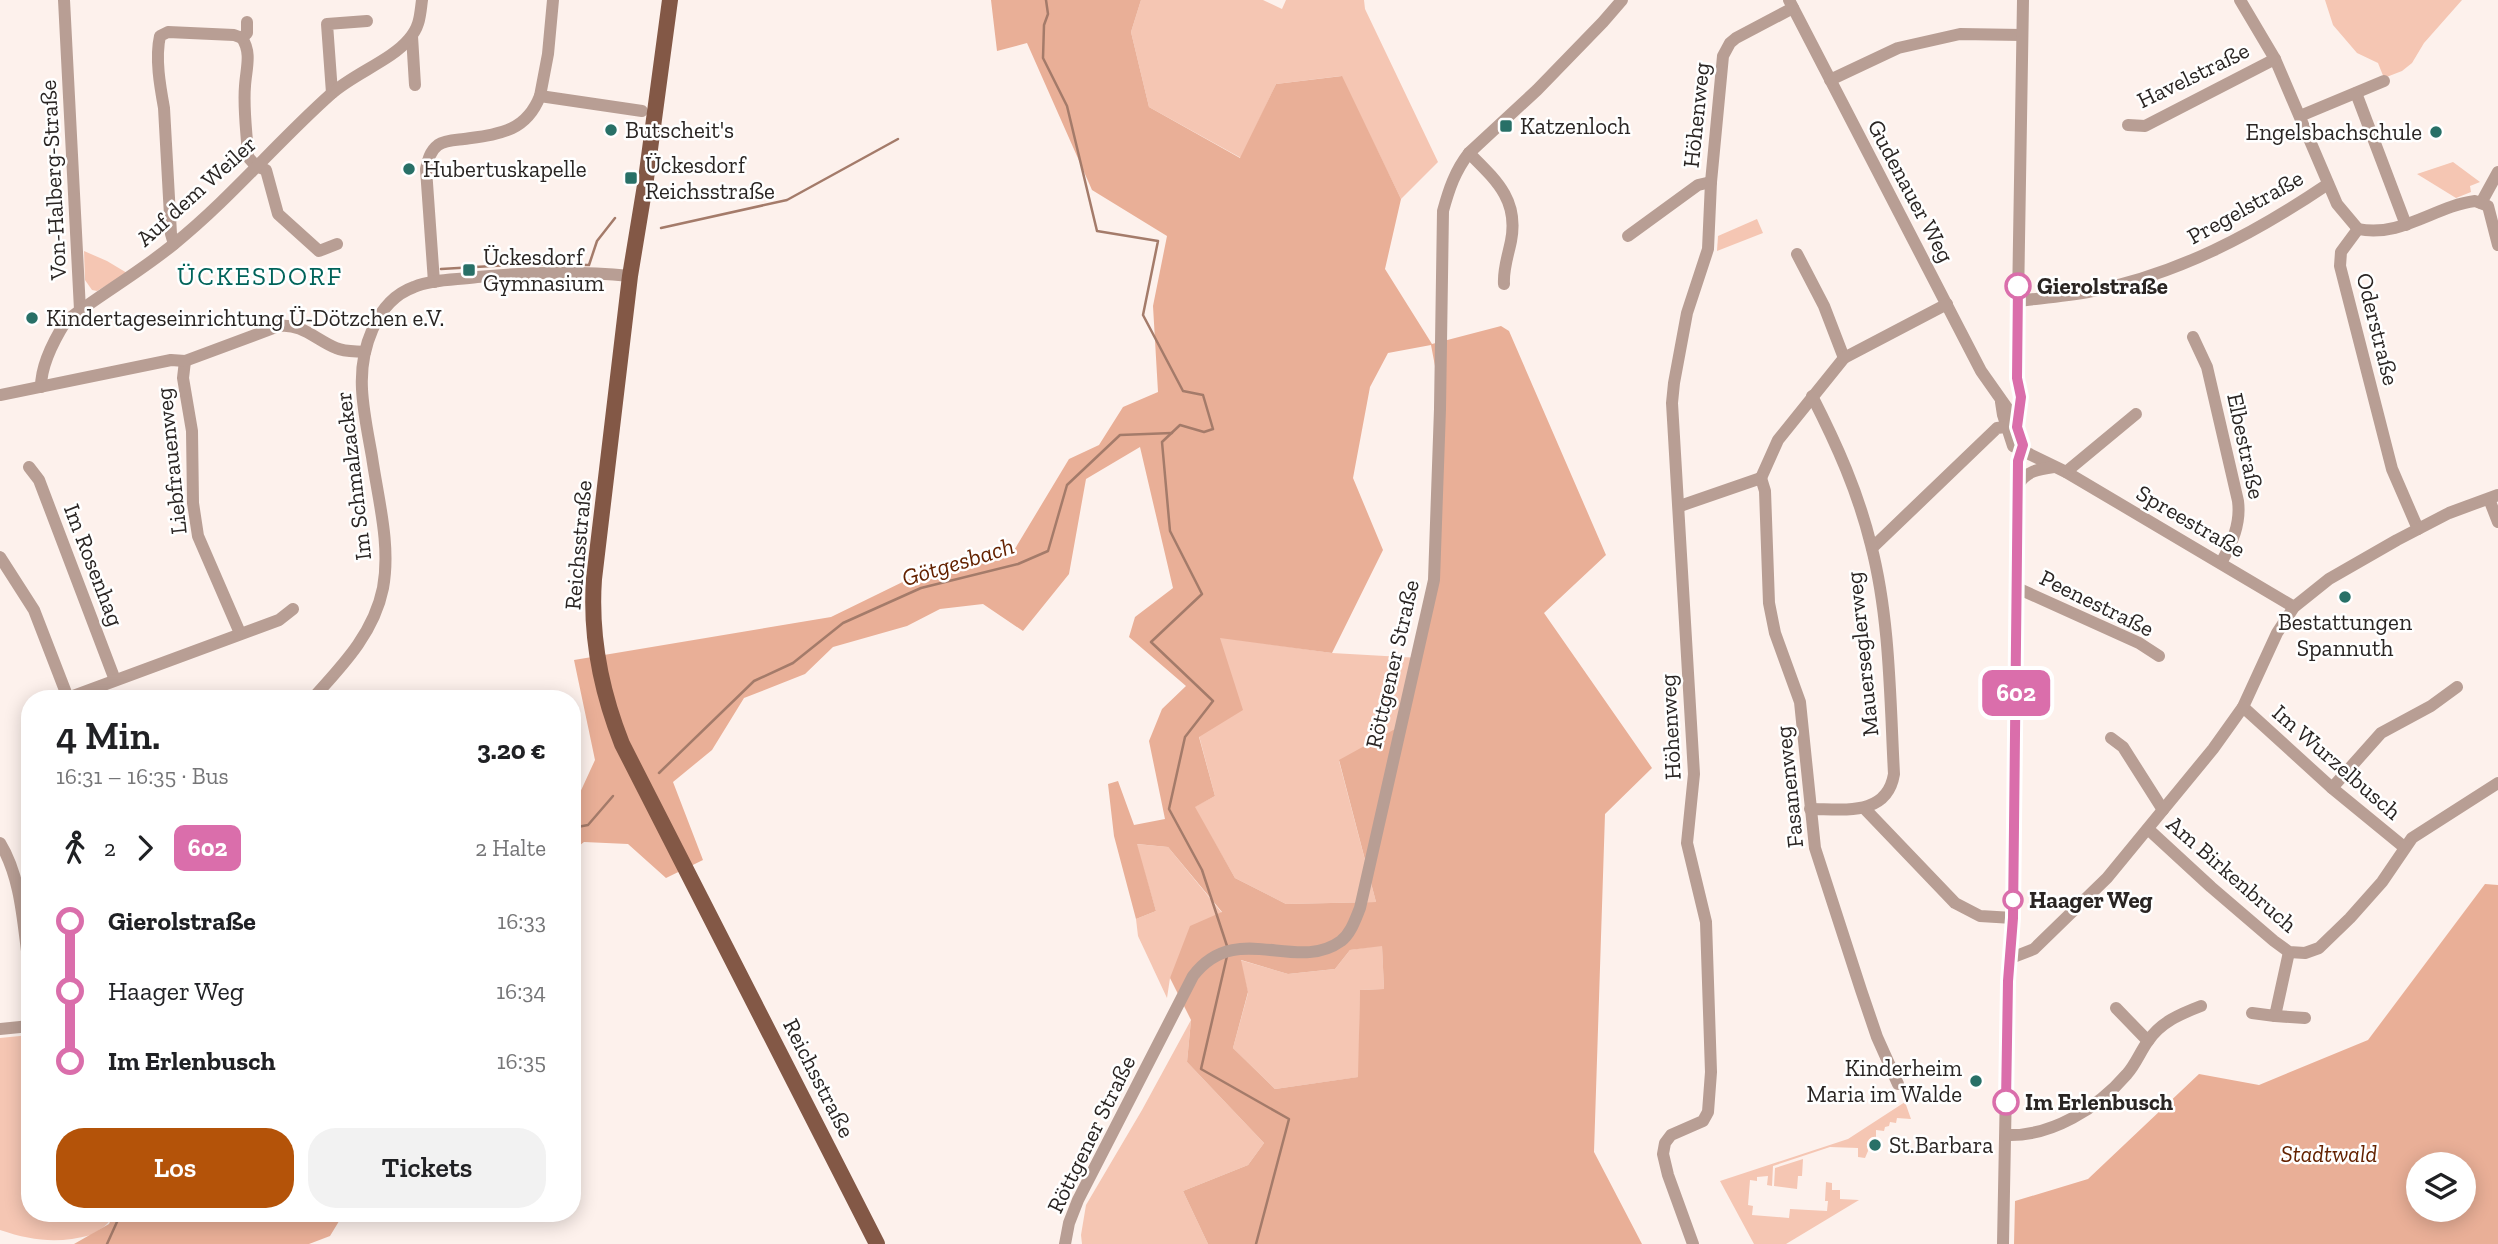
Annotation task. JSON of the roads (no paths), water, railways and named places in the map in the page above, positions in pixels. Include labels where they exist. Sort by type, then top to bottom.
[{"type":"main road","name":"Reichsstraße","points":[[670,0],[630,276],[594,579],[593,620],[601,675],[615,725],[639,779],[689,872],[877,1244]]},
{"type":"street","name":"Von-Halberg-Straße","points":[[41,387],[41,373],[57,335],[66,321],[80,310],[65,0]]},
{"type":"street","points":[[415,85],[412,36],[419,24],[422,0]]},
{"type":"street","points":[[434,282],[426,169],[429,155],[436,146],[445,141],[500,134],[534,112],[548,54],[553,0]]},
{"type":"street","name":"Röttgener Straße","points":[[1065,1244],[1069,1223],[1078,1200],[1193,976],[1203,962],[1221,952],[1234,949],[1322,949],[1340,941],[1353,927],[1360,908],[1434,580],[1443,211],[1450,185],[1469,153],[1537,90],[1611,15],[1622,0]]},
{"type":"street","points":[[2240,0],[2275,59],[2337,204],[2358,229],[2384,231],[2468,202],[2481,203],[2488,206],[2492,214],[2498,245]]},
{"type":"street","points":[[1872,548],[1997,428],[2012,427],[2021,397],[2017,378],[2022,35],[2027,1]]},
{"type":"street","name":"Gudenauer Weg","points":[[1791,4],[1981,372],[2001,398],[2012,427],[2013,446],[2021,451]]},
{"type":"street","name":"Höhenweg","points":[[1693,1244],[1663,1154],[1665,1143],[1671,1135],[1703,1121],[1708,1112],[1711,1072],[1706,922],[1687,843],[1695,774],[1673,392],[1687,313],[1708,249],[1711,182],[1723,56],[1736,38],[1791,4]]},
{"type":"street","points":[[332,93],[327,24],[367,21]]},
{"type":"street","points":[[242,38],[247,33],[247,22]]},
{"type":"street","points":[[174,244],[171,234],[158,44],[160,36],[168,32],[234,35],[242,38],[247,45],[248,68],[245,86],[248,157],[256,166],[266,170],[278,214],[319,251],[337,244]]},
{"type":"street","points":[[1830,80],[1898,48],[1960,34],[2022,35]]},
{"type":"street","name":"Auf dem Weiler","points":[[80,310],[174,244],[219,204],[332,93],[404,45],[412,36]]},
{"type":"street","name":"Havelstraße","points":[[2128,125],[2144,126],[2275,59]]},
{"type":"street","points":[[2300,116],[2384,81]]},
{"type":"street","points":[[2356,93],[2406,225]]},
{"type":"street","points":[[540,96],[642,111]]},
{"type":"street","points":[[1469,153],[1499,182],[1511,208],[1513,230],[1503,272],[1504,284]]},
{"type":"street","points":[[2481,203],[2498,172]]},
{"type":"street","name":"Höhenweg","points":[[1628,236],[1698,185],[1711,182]]},
{"type":"street","name":"Pregelstraße","points":[[2018,301],[2087,292],[2144,278],[2178,266],[2242,238],[2328,184]]},
{"type":"street","name":"Oderstraße","points":[[2358,229],[2344,246],[2340,267],[2392,469],[2418,529]]},
{"type":"street","points":[[1797,254],[1825,306],[1844,358]]},
{"type":"street","name":"Im Schmalzacker","points":[[320,690],[358,646],[372,622],[383,589],[386,556],[362,388],[365,352],[378,318],[398,295],[414,286],[434,282],[529,272],[630,276]]},
{"type":"street","points":[[1680,506],[1761,478],[1777,440],[1844,358],[1947,304]]},
{"type":"street","points":[[0,395],[171,360],[185,361],[279,326],[288,325],[304,330],[340,349],[365,352]]},
{"type":"street","name":"Elbestraße","points":[[2193,337],[2205,359],[2240,512],[2236,532],[2221,563]]},
{"type":"street","name":"Liebfrauenweg","points":[[185,361],[183,378],[192,431],[193,503],[198,536],[240,633]]},
{"type":"street","points":[[2001,398],[2017,378]]},
{"type":"street","name":"Mauerseglerweg","points":[[1812,396],[1840,451],[1858,498],[1872,548],[1886,634],[1894,774],[1886,795],[1865,809]]},
{"type":"street","points":[[2018,485],[2023,477],[2033,471],[2060,470],[2136,414]]},
{"type":"street","points":[[2003,1244],[2008,981],[2013,918],[2018,461],[2021,451]]},
{"type":"street","name":"Spreestraße","points":[[2021,451],[2060,470],[2294,607]]},
{"type":"street","name":"Im Rosenhag","points":[[29,467],[39,480],[115,680]]},
{"type":"street","name":"Fasanenweg","points":[[1761,478],[1765,491],[1769,603],[1774,634],[1800,702],[1815,848],[1877,1037],[1898,1084]]},
{"type":"street","points":[[2011,958],[2034,949],[2107,878],[2164,810],[2243,707],[2277,633],[2294,607],[2329,579],[2449,513],[2493,497],[2498,522]]},
{"type":"street","points":[[0,557],[34,610],[65,690]]},
{"type":"street","name":"Peenestraße","points":[[2017,588],[2139,643],[2159,656]]},
{"type":"street","points":[[89,690],[279,620],[293,609]]},
{"type":"street","points":[[2332,788],[2381,733],[2431,706],[2457,687]]},
{"type":"street","name":"Im Wurzelbusch","points":[[2243,707],[2332,788],[2404,847]]},
{"type":"street","points":[[2111,738],[2123,747],[2164,810]]},
{"type":"street","name":"Am Birkenbruch","points":[[2148,828],[2240,913],[2289,952],[2312,952],[2334,936],[2382,882],[2412,838],[2498,783]]},
{"type":"street","points":[[1810,809],[1865,809],[1963,908],[1988,918],[2013,918]]},
{"type":"street","points":[[0,843],[8,856],[16,882],[21,914]]},
{"type":"street","name":"Am Birkenbruch","points":[[2275,1016],[2289,952]]},
{"type":"street","points":[[2006,1135],[2022,1136],[2049,1129],[2083,1110],[2127,1074],[2148,1041],[2169,1020],[2200,1006]]},
{"type":"street","points":[[2116,1008],[2148,1041]]},
{"type":"street","points":[[2252,1013],[2305,1018]]},
{"type":"street","points":[[0,1029],[21,1027]]},
{"type":"waterway","points":[[1046,0],[1048,14],[1044,25],[1043,58],[1067,106],[1097,231],[1158,241],[1143,315],[1183,391],[1203,395],[1213,429],[1204,432],[1180,425],[1162,442],[1170,531],[1202,594],[1151,642],[1213,701],[1185,737],[1169,809],[1202,870],[1227,946]]},
{"type":"waterway","points":[[661,228],[787,200],[898,139]]},
{"type":"waterway","points":[[441,269],[526,264],[589,265],[597,241],[615,218]]},
{"type":"waterway","name":"Götgesbach","points":[[659,773],[754,681],[793,663],[843,623],[921,588],[1018,564],[1048,551],[1067,485],[1120,435],[1172,433]]},
{"type":"waterway","name":"Götgesbach","points":[[581,826],[588,825],[613,796]]},
{"type":"waterway","points":[[1227,956],[1201,1069],[1289,1119],[1256,1244]]},
{"type":"waterway","name":"Götgesbach","points":[[107,1244],[117,1222]]},
{"type":"place","name":"Katzenloch","points":[[1506,126]]},
{"type":"place","name":"Butscheit's","points":[[611,130]]},
{"type":"place","name":"Engelsbachschule","points":[[2436,132]]},
{"type":"place","name":"Hubertuskapelle","points":[[409,169]]},
{"type":"place","name":"Ückesdorf Reichsstraße","points":[[631,178]]},
{"type":"place","name":"Ückesdorf Gymnasium","points":[[469,270]]},
{"type":"place","name":"Gierolstraße","points":[[2018,286]]},
{"type":"place","name":"Kindertageseinrichtung Ü-Dötzchen e.V.","points":[[32,318]]},
{"type":"place","name":"Bestattungen Spannuth","points":[[2345,597]]},
{"type":"place","name":"Haager Weg","points":[[2013,900]]},
{"type":"place","name":"Kinderheim Maria im Walde","points":[[1976,1081]]},
{"type":"place","name":"Im Erlenbusch","points":[[2006,1102]]},
{"type":"place","name":"St.Barbara","points":[[1875,1145]]},
{"type":"district","name":"ÜCKESDORF","points":[[260,276]]},
{"type":"park label","name":"Stadtwald","points":[[2329,1154]]}]
